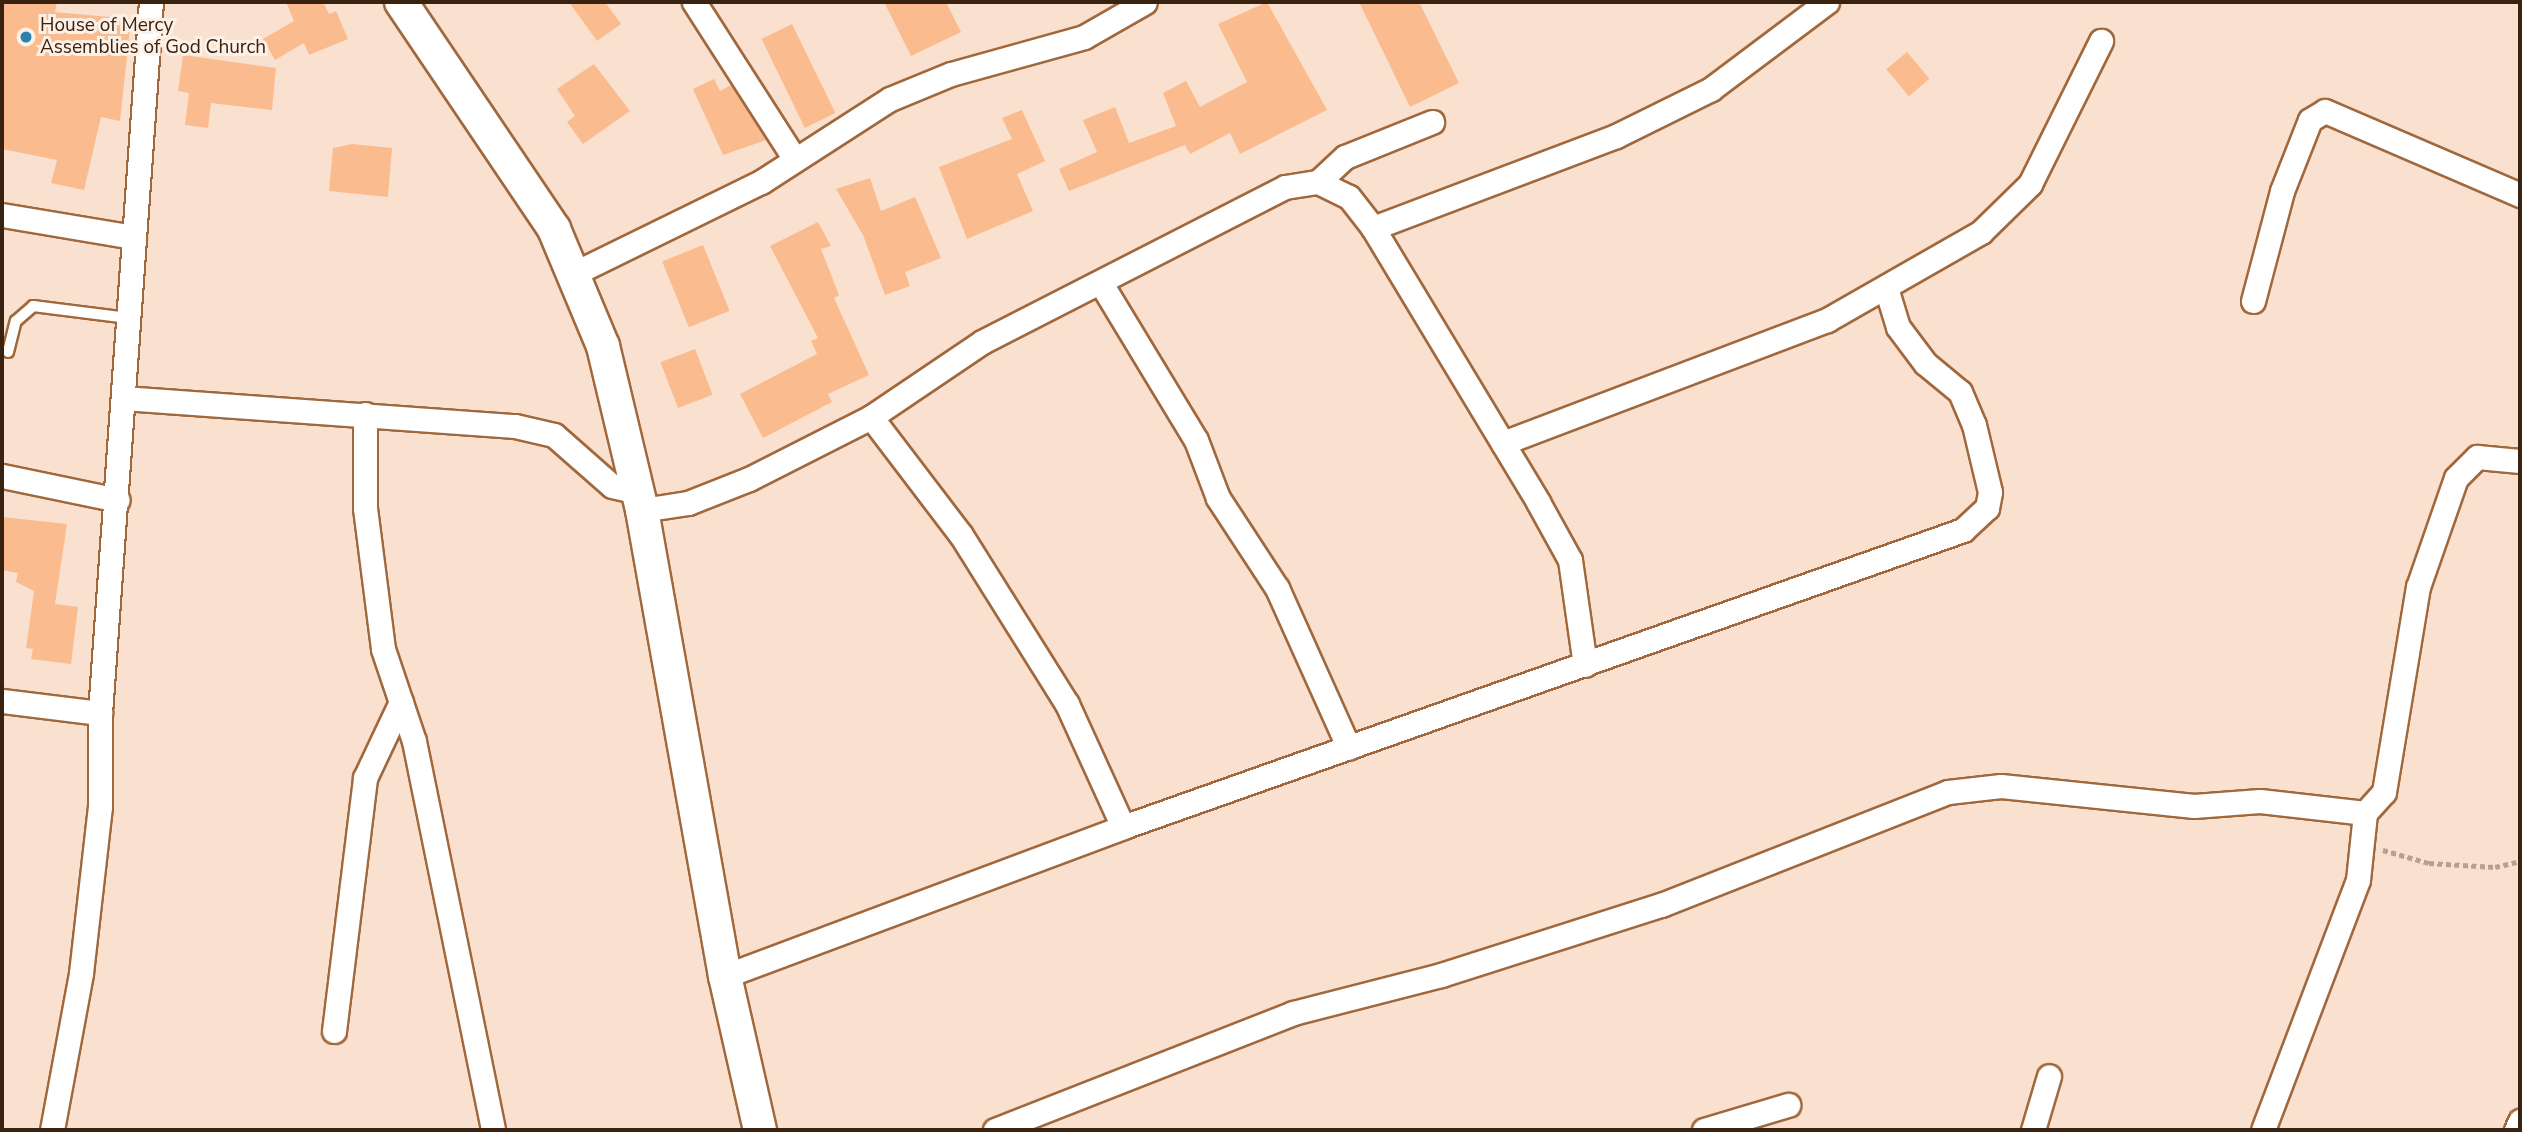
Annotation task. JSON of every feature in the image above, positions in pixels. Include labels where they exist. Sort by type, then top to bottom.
[{"type":"street","points":[[52,1130],[93,874],[100,713],[118,500],[151,2]]},
{"type":"street","points":[[401,2],[522,176],[577,272],[618,395],[640,501],[725,976],[760,1130]]},
{"type":"street","points":[[694,2],[793,158]]},
{"type":"street","points":[[577,272],[761,182],[793,158],[890,99],[951,75],[1084,37],[1145,2]]},
{"type":"street","points":[[1373,228],[1616,136],[1699,95],[1777,45],[1822,3]]},
{"type":"street","points":[[1503,443],[1887,291],[1981,232],[2030,184],[2101,41]]},
{"type":"street","points":[[2253,301],[2282,191],[2310,120],[2325,111],[2520,195]]},
{"type":"street","points":[[123,398],[515,426],[554,435],[612,486],[640,501],[688,503],[750,480],[871,417],[961,354],[1102,285],[1285,187],[1318,182],[1345,157],[1432,122]]},
{"type":"street","points":[[1318,182],[1349,197],[1373,228],[1570,560],[1584,665]]},
{"type":"street","points":[[2,215],[134,237]]},
{"type":"street","points":[[1102,285],[1196,440],[1218,498],[1277,588],[1349,748]]},
{"type":"street","points":[[725,976],[1123,827],[1963,530],[1982,516],[1990,492],[1974,425],[1960,391],[1925,363],[1898,327],[1887,291]]},
{"type":"street","points":[[365,414],[371,576],[383,649],[401,702],[494,1130]]},
{"type":"street","points":[[871,417],[961,535],[1067,704],[1123,827]]},
{"type":"street","points":[[2263,1130],[2311,1019],[2358,880],[2365,813],[2384,792],[2418,587],[2456,478],[2477,457],[2520,460]]},
{"type":"street","points":[[2,476],[118,500]]},
{"type":"street","points":[[2,701],[100,713]]},
{"type":"street","points":[[334,1031],[365,778],[401,702]]},
{"type":"street","points":[[995,1130],[1293,1013],[1441,975],[1648,909],[1948,792],[2001,786],[2194,806],[2260,801],[2365,813]]},
{"type":"street","points":[[2033,1130],[2049,1076]]},
{"type":"street","points":[[1706,1130],[1788,1105]]},
{"type":"street","points":[[2516,1130],[2520,1121]]},
{"type":"lane","points":[[8,352],[16,321],[33,306],[128,318]]},
{"type":"path","points":[[2362,845],[2428,863],[2495,867],[2520,861]]},
{"type":"building","points":[[2,2],[57,2],[55,12],[131,19],[120,121],[101,117],[84,190],[51,183],[57,160],[2,149]]},
{"type":"building","points":[[286,2],[323,2],[329,14],[336,11],[348,39],[309,55],[304,43],[275,60],[263,39],[294,21]]},
{"type":"building","points":[[569,2],[605,2],[621,24],[597,41]]},
{"type":"building","points":[[884,2],[946,2],[961,32],[911,56]]},
{"type":"building","points":[[1267,2],[1327,110],[1240,154],[1230,133],[1190,154],[1185,145],[1069,191],[1059,169],[1097,152],[1083,120],[1115,107],[1129,143],[1176,126],[1163,93],[1186,81],[1200,107],[1247,82],[1218,24]]},
{"type":"building","points":[[1359,2],[1419,2],[1459,83],[1410,107]]},
{"type":"building","points":[[792,24],[835,113],[805,128],[761,39]]},
{"type":"building","points":[[1907,52],[1929,79],[1909,96],[1886,69]]},
{"type":"building","points":[[183,55],[276,68],[272,110],[211,103],[208,128],[185,125],[189,93],[178,91]]},
{"type":"building","points":[[594,64],[630,111],[583,144],[567,122],[575,116],[557,89]]},
{"type":"building","points":[[714,79],[720,91],[731,85],[766,140],[723,155],[693,89]]},
{"type":"building","points":[[1022,110],[1045,161],[1017,174],[1033,211],[967,239],[939,167],[1012,139],[1002,118]]},
{"type":"building","points":[[352,144],[392,148],[388,197],[329,191],[333,148]]},
{"type":"building","points":[[870,178],[881,211],[915,197],[941,258],[905,272],[910,286],[885,295],[863,235],[836,189]]},
{"type":"building","points":[[818,222],[831,246],[821,249],[839,295],[834,298],[869,375],[828,394],[832,402],[763,438],[740,394],[817,354],[811,341],[818,338],[770,246]]},
{"type":"building","points":[[703,245],[730,311],[689,327],[662,261]]},
{"type":"building","points":[[695,349],[713,395],[678,408],[660,362]]},
{"type":"building","points":[[2,517],[67,524],[55,604],[78,607],[71,664],[31,659],[33,649],[26,648],[34,591],[16,582],[18,573],[2,570]]},
{"type":"place","name":"House of Mercy Assemblies of God Church","points":[[26,37]]}]
